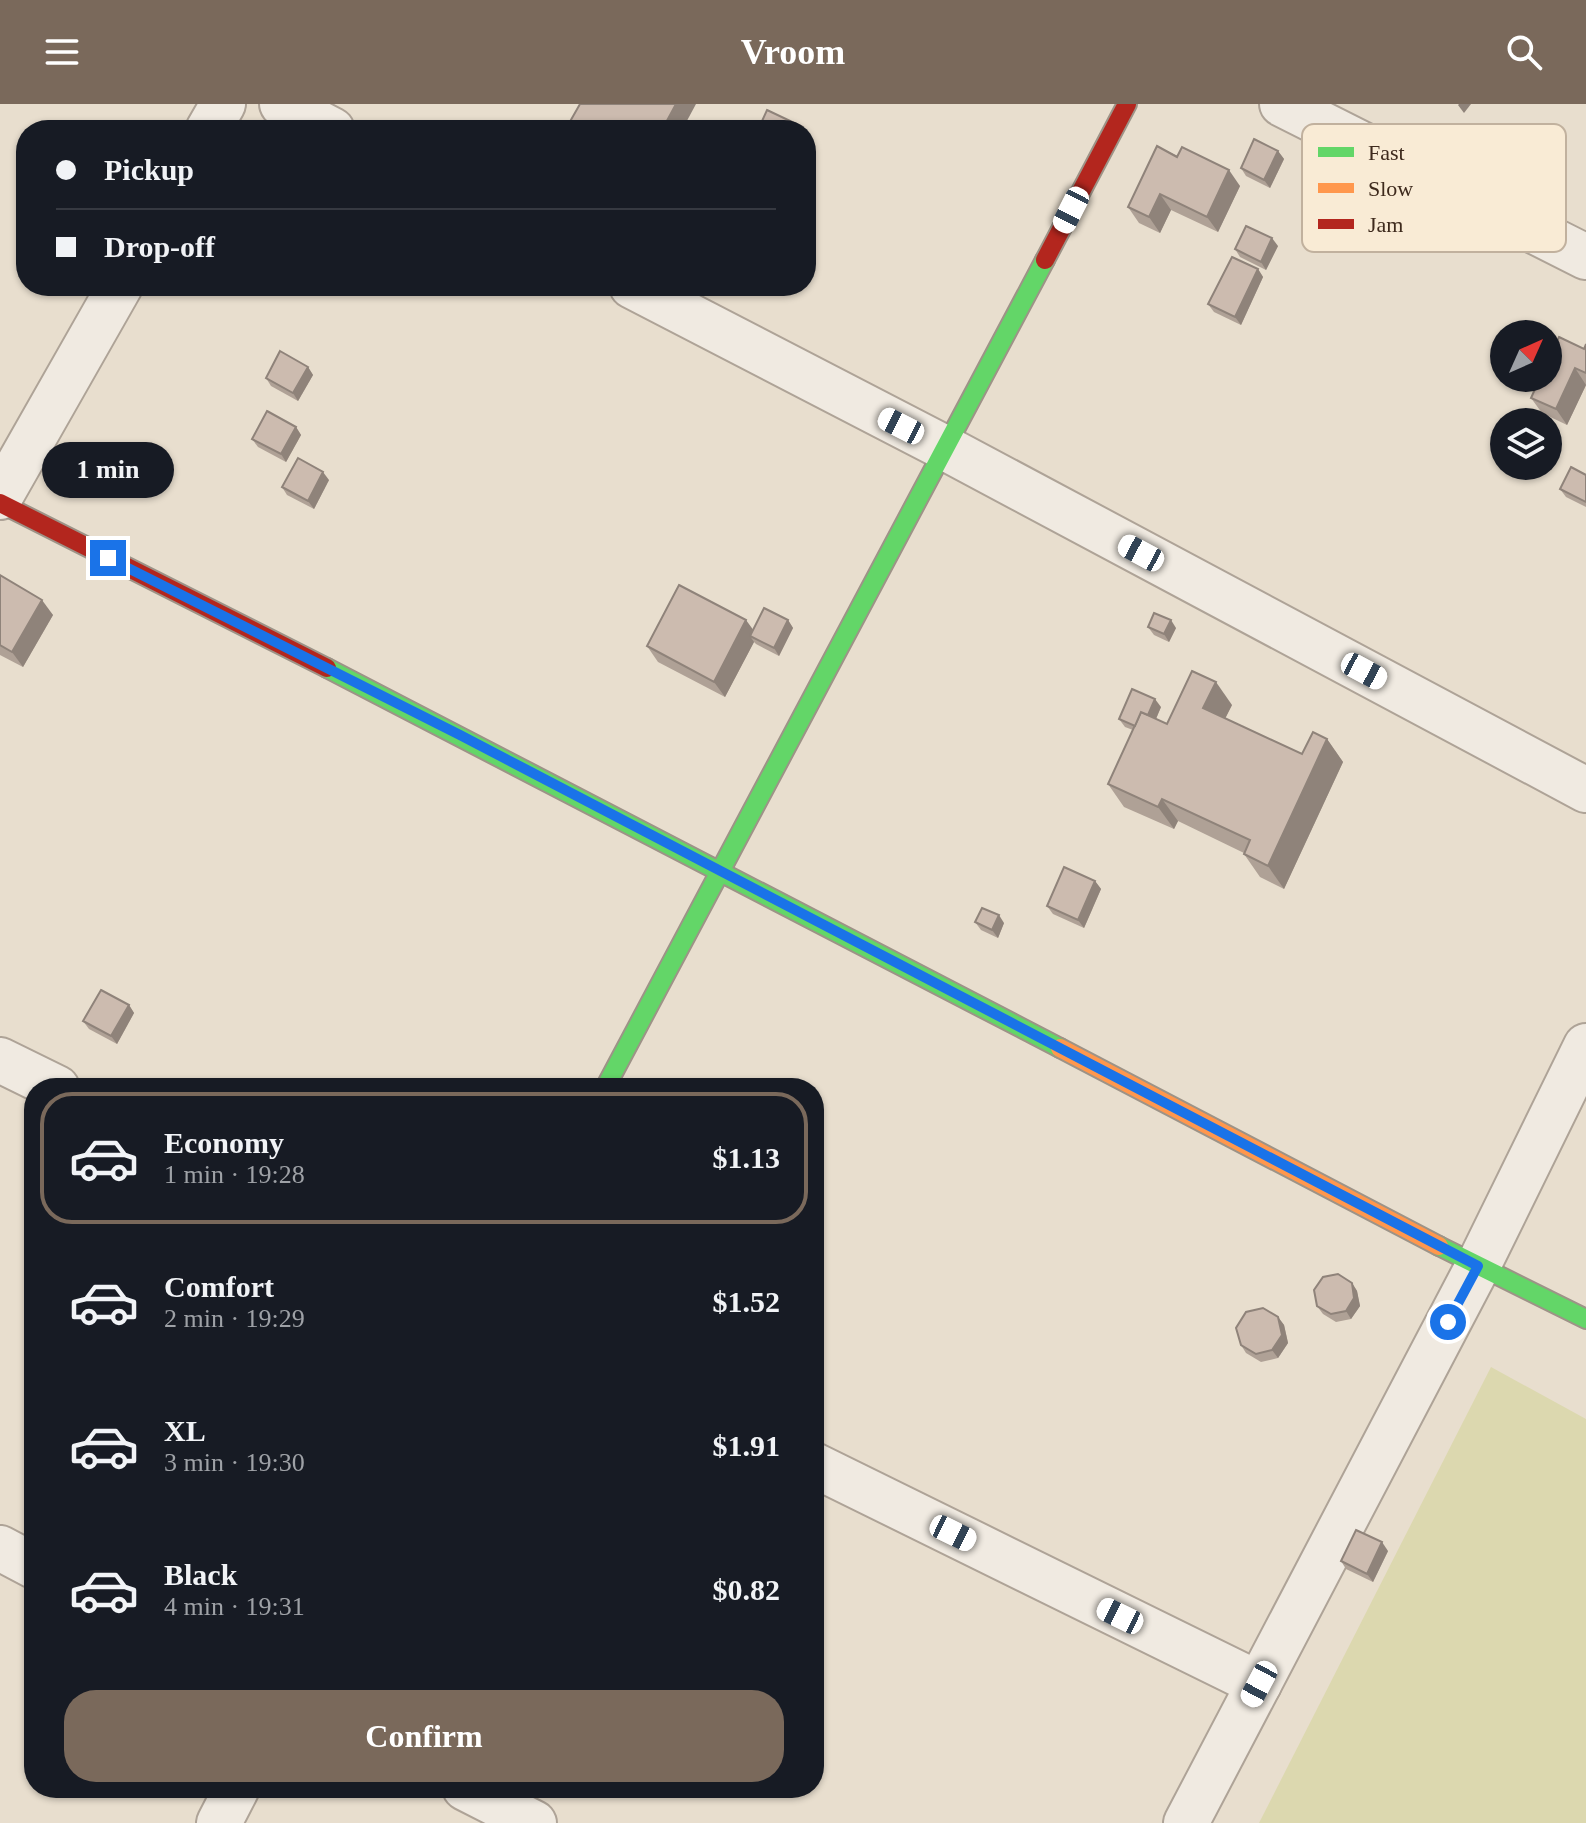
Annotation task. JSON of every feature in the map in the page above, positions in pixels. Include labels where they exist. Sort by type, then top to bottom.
[{"type":"street","points":[[282,104],[313,120]]},
{"type":"street","points":[[610,1078],[947,449],[1127,104]]},
{"type":"street","points":[[1282,104],[1322,124]]},
{"type":"street","points":[[1566,247],[1586,257]]},
{"type":"street","points":[[114,296],[0,500],[460,735],[1478,1266],[1586,1319]]},
{"type":"street","points":[[651,296],[947,449],[1586,790]]},
{"type":"street","points":[[1186,1823],[1478,1266],[1586,1046]]},
{"type":"street","points":[[0,1060],[37,1078]]},
{"type":"street","points":[[824,1470],[1259,1684]]},
{"type":"street","points":[[0,1548],[24,1561]]},
{"type":"street","points":[[219,1823],[232,1798]]},
{"type":"street","points":[[485,1798],[534,1823]]},
{"type":"shaded area","points":[[1491,1367],[1586,1419],[1586,1823],[1259,1823]]},
{"type":"building","points":[[580,104],[676,104],[667,120],[571,120]]},
{"type":"building","points":[[767,110],[788,120],[762,120]]},
{"type":"building","points":[[1254,139],[1278,151],[1264,180],[1241,168]]},
{"type":"building","points":[[1157,146],[1177,157],[1182,147],[1229,170],[1207,217],[1160,194],[1149,217],[1128,207]]},
{"type":"building","points":[[1246,226],[1272,238],[1261,262],[1235,249]]},
{"type":"building","points":[[1232,257],[1258,269],[1235,317],[1208,304]]},
{"type":"building","points":[[1562,338],[1584,349],[1586,344],[1586,373],[1575,368],[1556,408],[1531,398],[1534,392],[1562,392]]},
{"type":"building","points":[[280,351],[308,367],[293,393],[266,378]]},
{"type":"building","points":[[267,411],[296,427],[281,454],[252,439]]},
{"type":"building","points":[[298,458],[323,472],[308,501],[282,487]]},
{"type":"building","points":[[1571,467],[1586,475],[1586,502],[1560,489]]},
{"type":"building","points":[[0,575],[42,600],[12,652],[0,645]]},
{"type":"building","points":[[679,585],[746,620],[714,682],[647,646]]},
{"type":"building","points":[[764,608],[788,620],[774,648],[750,636]]},
{"type":"building","points":[[1154,613],[1171,620],[1164,634],[1148,627]]},
{"type":"building","points":[[1192,671],[1216,682],[1203,708],[1302,754],[1313,732],[1327,739],[1268,866],[1244,854],[1250,840],[1162,799],[1158,807],[1108,784],[1141,712],[1167,724]]},
{"type":"building","points":[[1132,689],[1155,699],[1148,715],[1141,712],[1135,726],[1119,719]]},
{"type":"building","points":[[1064,867],[1095,881],[1078,920],[1047,906]]},
{"type":"building","points":[[982,908],[999,915],[992,930],[975,922]]},
{"type":"building","points":[[101,990],[129,1005],[111,1036],[83,1021]]},
{"type":"building","points":[[1338,1274],[1352,1283],[1354,1298],[1346,1311],[1331,1314],[1317,1306],[1314,1290],[1323,1277]]},
{"type":"building","points":[[1263,1308],[1278,1317],[1282,1335],[1272,1350],[1256,1354],[1241,1345],[1236,1328],[1246,1312]]},
{"type":"building","points":[[1356,1530],[1382,1542],[1367,1574],[1341,1561]]},
{"type":"traffic: fast","points":[[610,1078],[1045,260]]},
{"type":"traffic: fast","points":[[327,668],[1060,1048]]},
{"type":"traffic: fast","points":[[1439,1246],[1586,1319]]},
{"type":"traffic: slow","points":[[1060,1048],[1439,1246]]},
{"type":"traffic: jam","points":[[1045,260],[1127,104]]},
{"type":"traffic: jam","points":[[0,503],[327,668]]},
{"type":"route","points":[[108,558],[460,735],[1478,1266],[1448,1322]]}]
